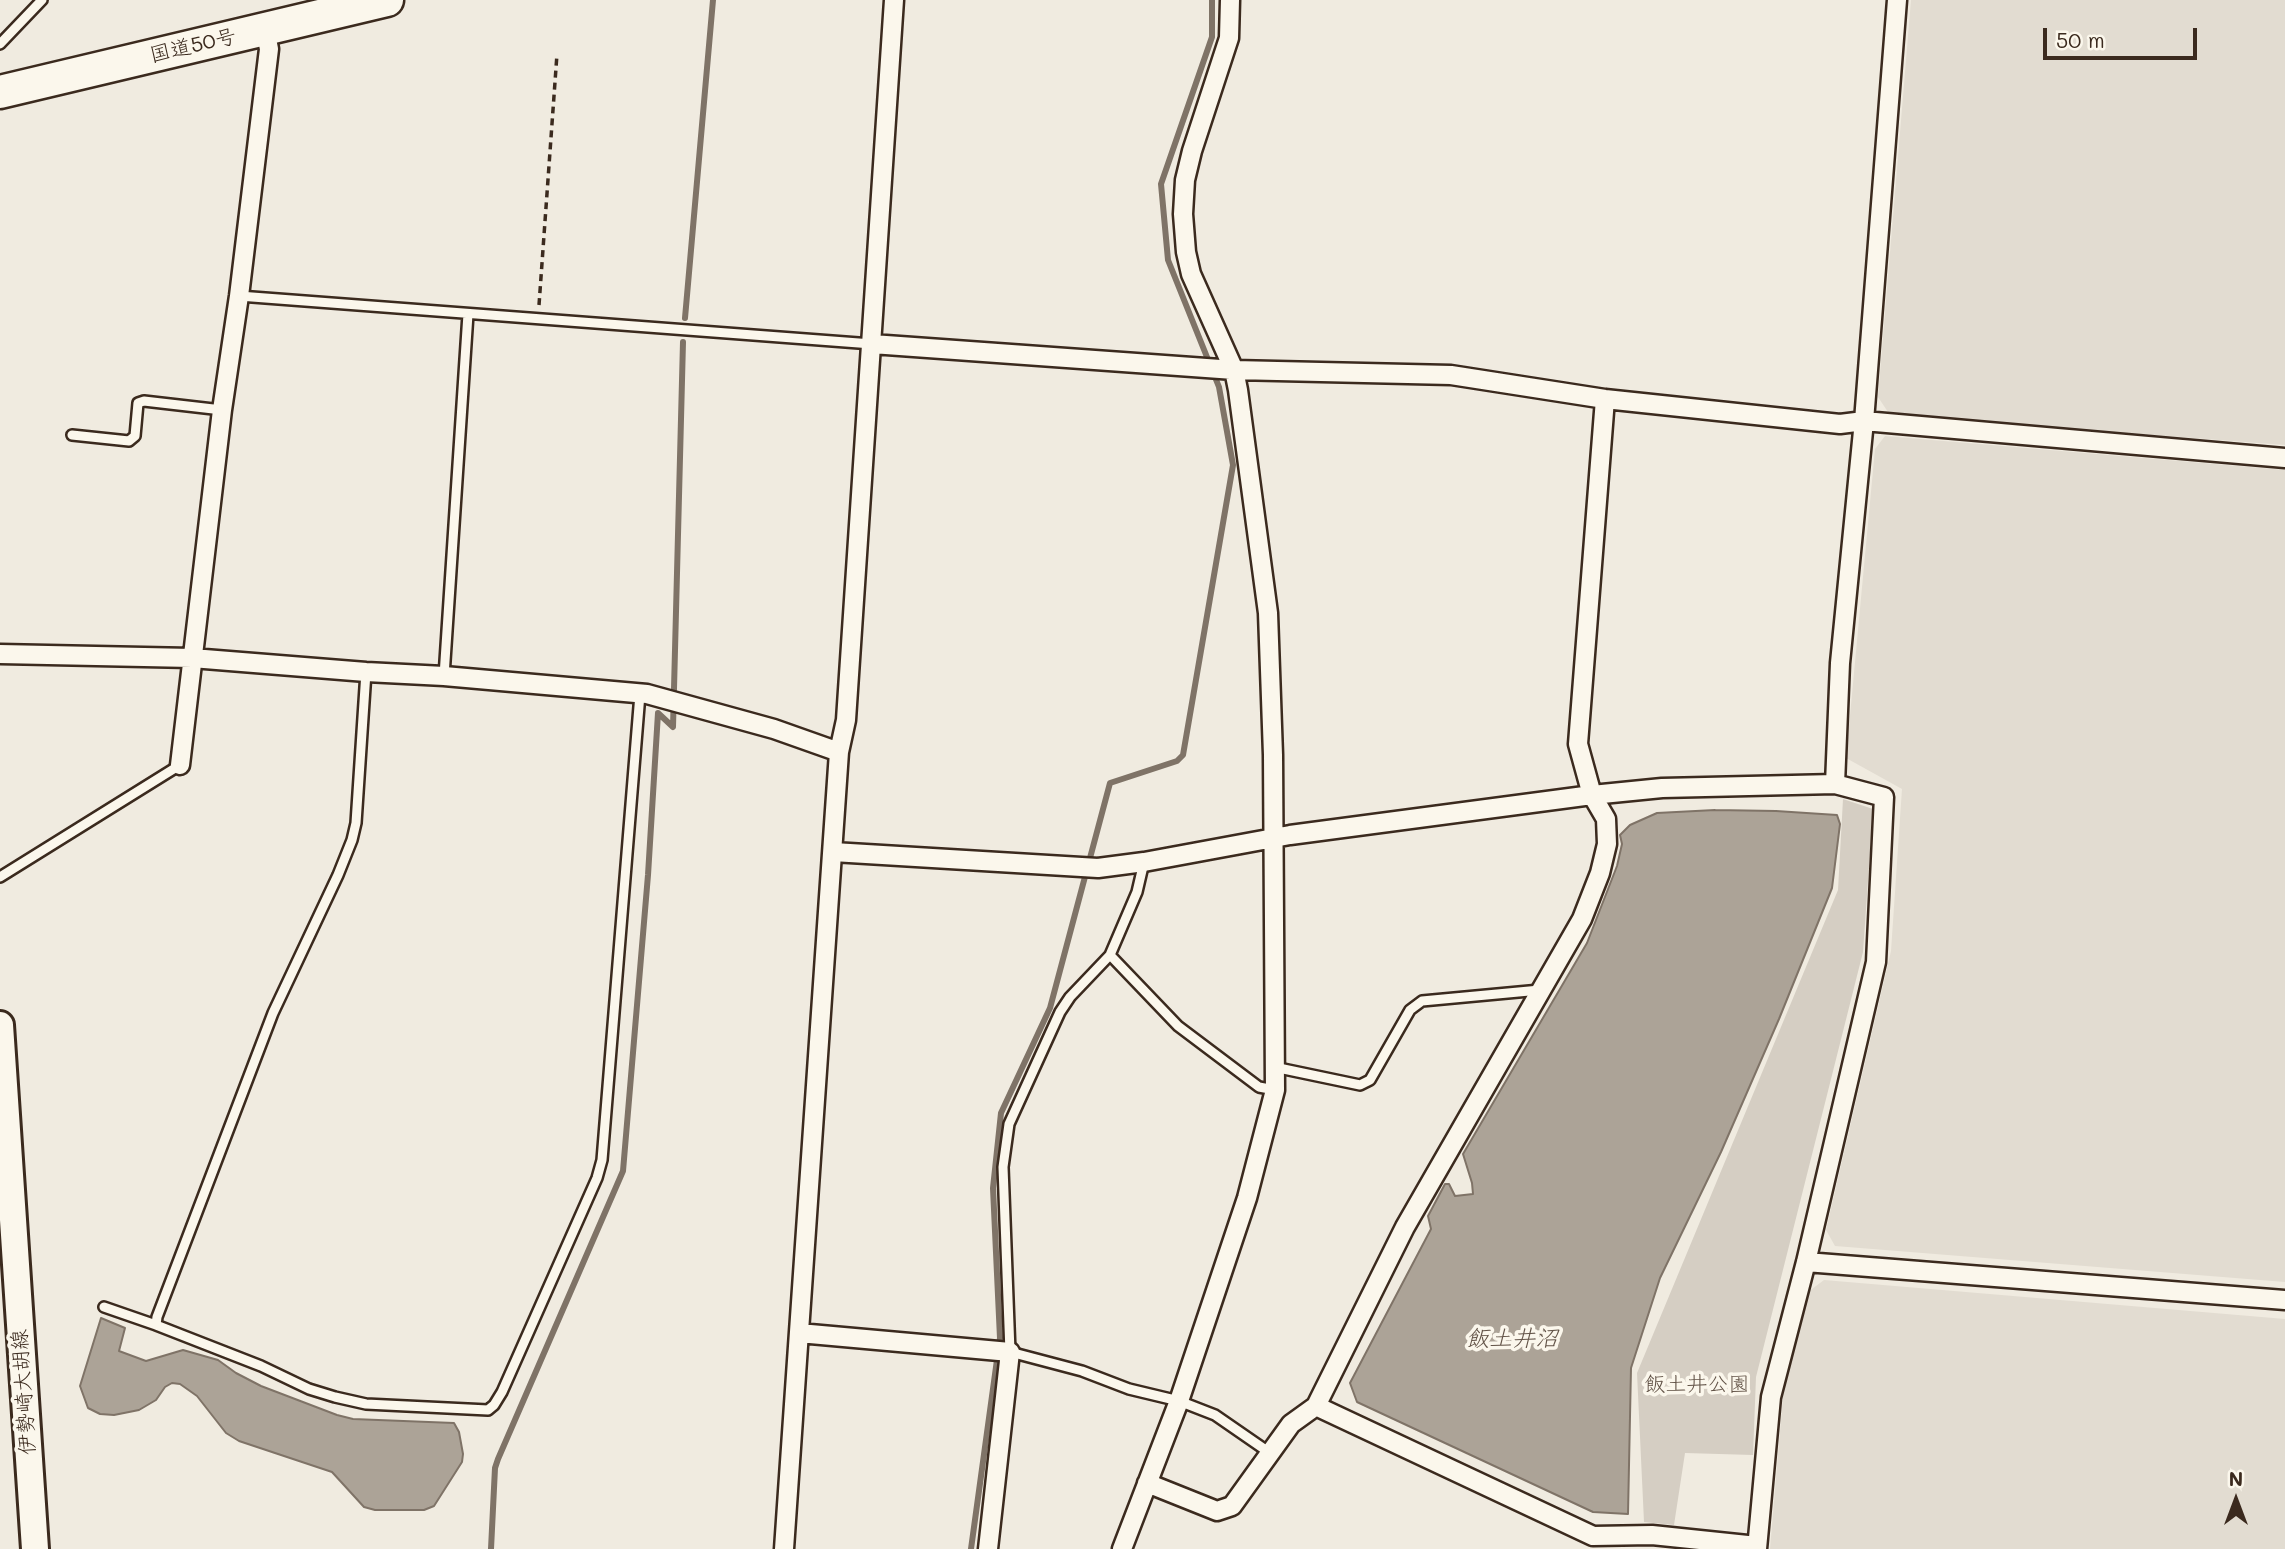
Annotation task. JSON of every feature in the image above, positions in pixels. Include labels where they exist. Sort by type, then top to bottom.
[{"type":"highway","name":"国道50号","points":[[0,92],[387,0]]},
{"type":"main road","name":"伊勢崎大胡線","points":[[0,1025],[8,1277],[36,1549]]},
{"type":"street","points":[[783,1549],[839,752],[846,720],[894,0]]},
{"type":"street","points":[[1122,1549],[1179,1401],[1247,1198],[1275,1090],[1273,755],[1268,613],[1243,419],[1234,370],[1191,274],[1185,252],[1183,214],[1185,180],[1192,151],[1224,59],[1230,0]]},
{"type":"street","points":[[1835,784],[1840,663],[1864,421],[1897,0]]},
{"type":"street","points":[[180,765],[268,49],[265,29]]},
{"type":"street","points":[[872,344],[1234,370],[1451,375],[1605,399],[1840,424],[1864,421],[2285,458]]},
{"type":"street","points":[[1147,1483],[1217,1511],[1232,1506],[1291,1423],[1316,1406],[1405,1227],[1582,919],[1600,873],[1607,844],[1606,819],[1592,795],[1578,744],[1605,399]]},
{"type":"street","points":[[0,654],[192,658],[444,676],[640,694],[665,697],[774,729],[839,752]]},
{"type":"street","points":[[833,852],[1098,868],[1290,835],[1662,788],[1835,784],[1884,796],[1876,962],[1806,1262],[1771,1397],[1757,1547],[1651,1535],[1593,1536],[1316,1406]]},
{"type":"street","points":[[1806,1262],[2285,1300]]},
{"type":"street","points":[[799,1333],[1010,1352],[988,1549]]},
{"type":"lane","points":[[0,44],[43,0]]},
{"type":"lane","points":[[239,296],[872,344]]},
{"type":"lane","points":[[444,676],[467,314]]},
{"type":"lane","points":[[72,435],[129,441],[135,436],[138,403],[144,401],[222,410]]},
{"type":"lane","points":[[156,1325],[273,1013],[352,840],[356,823],[366,672]]},
{"type":"lane","points":[[104,1307],[350,1402],[488,1410],[494,1405],[587,1204],[602,1160],[640,694]]},
{"type":"lane","points":[[0,877],[180,765]]},
{"type":"lane","points":[[1144,862],[1137,892],[1110,955],[1070,997],[1060,1012],[1009,1124],[1003,1167],[1010,1352],[1082,1371],[1129,1389],[1179,1401],[1215,1415],[1270,1453]]},
{"type":"lane","points":[[1110,955],[1178,1026],[1259,1087],[1275,1090]]},
{"type":"lane","points":[[1274,1067],[1360,1085],[1370,1080],[1409,1010],[1422,1001],[1542,990]]},
{"type":"path","points":[[538,318],[557,54]]},
{"type":"shaded area","points":[[1911,0],[2285,0],[2285,445],[1890,415],[1878,397]]},
{"type":"shaded area","points":[[1885,436],[2285,470],[2285,1282],[1835,1246],[1826,1230],[1891,951],[1902,789],[1846,758],[1875,449]]},
{"type":"shaded area","points":[[1824,1280],[2285,1319],[2285,1549],[1770,1549],[1783,1396],[1808,1292]]},
{"type":"green space","name":"飯土井公園","points":[[1843,799],[1873,809],[1863,952],[1756,1377],[1753,1455],[1685,1453],[1674,1525],[1644,1522],[1637,1373],[1838,890]]},
{"type":"water","name":"飯土井沼","points":[[1715,810],[1837,815],[1840,824],[1832,888],[1721,1152],[1660,1278],[1631,1368],[1628,1514],[1593,1512],[1357,1402],[1350,1383],[1431,1229],[1428,1216],[1445,1184],[1449,1184],[1455,1196],[1473,1194],[1463,1154],[1587,943],[1617,866],[1622,844],[1620,835],[1630,825],[1657,813]]},
{"type":"water","points":[[101,1318],[125,1328],[119,1351],[146,1361],[183,1350],[218,1360],[261,1386],[337,1415],[353,1419],[454,1423],[459,1432],[462,1462],[434,1506],[424,1510],[375,1510],[364,1507],[332,1472],[239,1441],[226,1433],[197,1396],[180,1384],[172,1383],[165,1387],[156,1400],[139,1410],[114,1415],[100,1414],[88,1408],[80,1386]]},
{"type":"waterway","points":[[685,318],[713,0]]},
{"type":"waterway","points":[[971,1549],[1000,1338],[993,1188],[1001,1113],[1050,1008],[1110,783],[1177,761],[1183,755],[1233,465],[1219,387],[1168,260],[1161,184],[1212,37],[1212,0]]},
{"type":"waterway","points":[[491,1549],[495,1468],[498,1459],[623,1171],[648,875],[658,713],[673,727],[683,342]]}]
